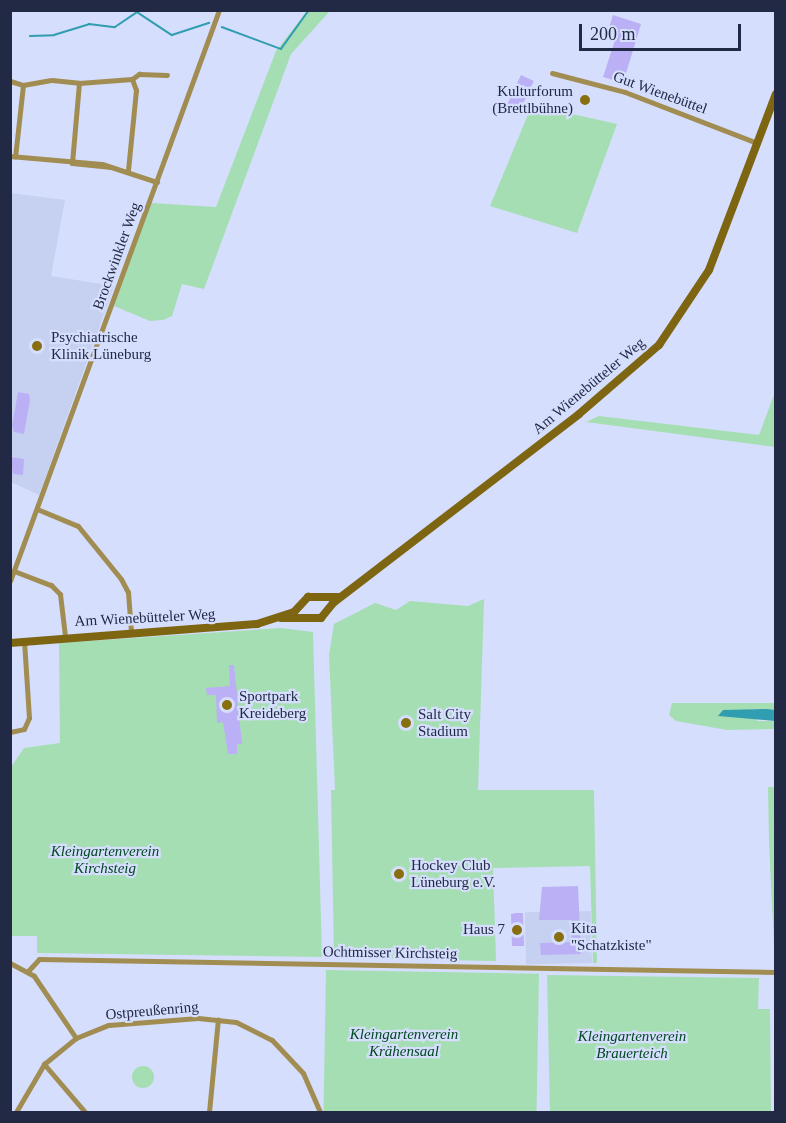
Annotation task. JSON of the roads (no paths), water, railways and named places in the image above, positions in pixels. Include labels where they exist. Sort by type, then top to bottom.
[{"type":"street","name":"Brockwinkler Weg","points":[[10,581],[219,10]]},
{"type":"street","name":"Gut Wienebüttel","points":[[552,73],[625,92],[757,143]]},
{"type":"street","points":[[10,81],[22,85],[51,80],[79,83],[85,79],[132,79],[139,74],[167,75]]},
{"type":"street","points":[[128,170],[136,90],[132,79]]},
{"type":"street","points":[[72,163],[79,83]]},
{"type":"street","points":[[10,163],[13,157],[22,85]]},
{"type":"street","name":"Am Wienebütteler Weg","points":[[10,643],[65,636],[242,626],[281,618],[304,617],[317,621],[326,609],[579,414],[659,345],[709,270],[776,94]]},
{"type":"street","points":[[13,157],[128,170],[157,182]]},
{"type":"street","points":[[37,509],[78,526],[121,579],[130,598],[131,632]]},
{"type":"street","points":[[14,571],[51,585],[60,594],[65,636]]},
{"type":"street","name":"Am Wienebütteler Weg","points":[[281,618],[301,608],[308,597],[323,600],[344,595]]},
{"type":"street","points":[[323,600],[326,609]]},
{"type":"street","points":[[301,608],[304,617]]},
{"type":"street","points":[[10,732],[24,729],[29,718],[24,640]]},
{"type":"street","name":"Ochtmisser Kirchsteig","points":[[28,970],[39,959],[776,972]]},
{"type":"street","points":[[10,963],[28,970],[76,1038]]},
{"type":"street","points":[[209,1113],[218,1019]]},
{"type":"street","name":"Ostpreußenring","points":[[16,1113],[44,1064],[76,1038],[120,1024],[218,1019],[254,1029],[282,1048],[309,1083],[320,1113]]},
{"type":"street","points":[[44,1064],[85,1113]]},
{"type":"water","points":[[723,710],[775,710],[775,721],[718,716]]},
{"type":"waterway","points":[[222,27],[281,49],[309,10]]},
{"type":"waterway","points":[[30,36],[54,35],[89,24],[115,27],[137,12],[172,35],[209,23]]},
{"type":"place","name":"Kulturforum (Brettlbühne)","points":[[585,100]]},
{"type":"place","name":"Psychiatrische Klinik Lüneburg","points":[[37,346]]},
{"type":"place","name":"Sportpark Kreideberg","points":[[227,705]]},
{"type":"place","name":"Salt City Stadium","points":[[406,723]]},
{"type":"place","name":"Hockey Club Lüneburg e.V.","points":[[399,874]]},
{"type":"place","name":"Haus 7","points":[[517,930]]},
{"type":"place","name":"Kita \"Schatzkiste\"","points":[[559,937]]},
{"type":"park label","name":"Kleingartenverein Kirchsteig","points":[[105,860]]},
{"type":"park label","name":"Kleingartenverein Krähensaal","points":[[404,1042]]},
{"type":"park label","name":"Kleingartenverein Brauerteich","points":[[632,1044]]}]
